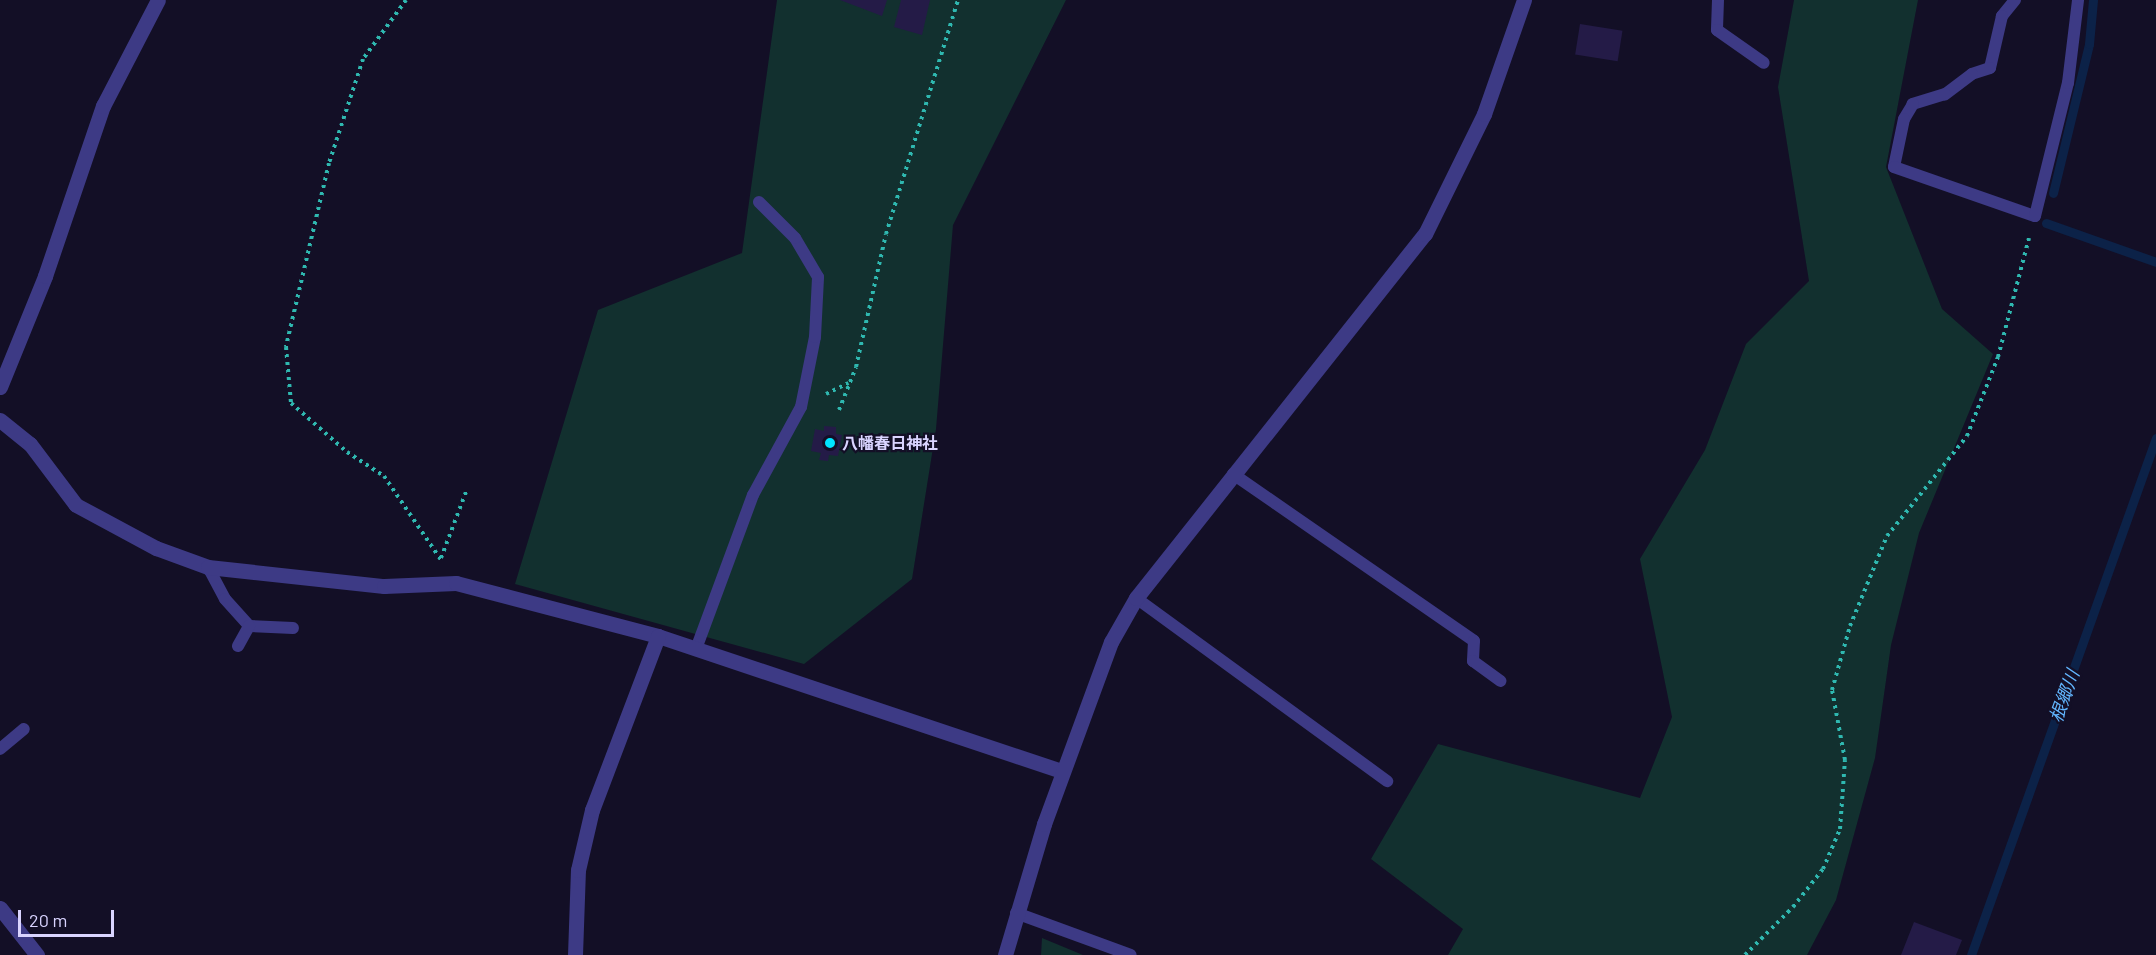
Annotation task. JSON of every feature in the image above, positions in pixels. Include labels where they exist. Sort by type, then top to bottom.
[{"type":"street","points":[[0,387],[45,276],[103,106],[158,0]]},
{"type":"street","points":[[1005,955],[1016,913],[1062,771],[1111,642],[1136,598],[1425,234],[1484,114],[1524,0]]},
{"type":"street","points":[[0,420],[30,444],[76,505],[156,548],[208,567],[384,586],[456,583],[658,636],[1062,771]]},
{"type":"street","points":[[575,955],[578,870],[591,810],[658,636]]},
{"type":"street","points":[[0,908],[37,955]]},
{"type":"lane","points":[[1718,0],[1717,30],[1764,63]]},
{"type":"lane","points":[[2015,0],[2002,16],[1990,68],[1972,74],[1945,94],[1913,104],[1904,119],[1894,167],[2035,216],[2068,83],[2078,0]]},
{"type":"lane","points":[[696,649],[753,495],[801,407],[815,338],[818,277],[795,238],[759,202]]},
{"type":"lane","points":[[1233,474],[1474,642],[1473,661],[1501,681]]},
{"type":"lane","points":[[208,567],[225,599],[249,627],[293,628]]},
{"type":"lane","points":[[1136,598],[1388,781]]},
{"type":"lane","points":[[238,646],[249,627]]},
{"type":"lane","points":[[0,749],[24,729]]},
{"type":"lane","points":[[1016,913],[1131,955]]},
{"type":"path","points":[[406,0],[363,59],[330,163],[286,347],[291,403],[347,452],[384,476],[456,583]]},
{"type":"path","points":[[839,410],[856,367],[886,234],[958,0]]},
{"type":"path","points":[[1745,955],[1793,907],[1823,869],[1840,829],[1845,760],[1832,690],[1850,626],[1887,536],[1967,436],[1998,357],[2035,216]]},
{"type":"path","points":[[440,559],[466,492]]},
{"type":"green space","points":[[777,0],[1066,0],[953,225],[936,429],[912,579],[804,664],[515,584],[598,310],[742,253]]},
{"type":"green space","points":[[1794,0],[1918,0],[1886,167],[1942,309],[1993,354],[1919,533],[1891,645],[1875,758],[1836,900],[1807,955],[1448,955],[1463,929],[1371,859],[1438,744],[1640,798],[1672,717],[1640,559],[1705,450],[1746,344],[1809,281],[1778,87]]},
{"type":"green space","points":[[1042,938],[1083,955],[1041,955]]},
{"type":"building","points":[[840,0],[887,0],[882,16]]},
{"type":"building","points":[[901,0],[930,0],[922,35],[894,27]]},
{"type":"building","points":[[1580,24],[1622,31],[1618,61],[1575,55]]},
{"type":"building","points":[[824,426],[836,427],[836,434],[842,435],[838,456],[829,455],[828,461],[819,460],[821,453],[811,451],[815,429],[824,431]]},
{"type":"building","points":[[1914,922],[1962,940],[1956,955],[1901,955]]},
{"type":"waterway","points":[[2053,193],[2089,44],[2093,0]]},
{"type":"waterway","points":[[2046,223],[2156,262]]},
{"type":"waterway","name":"根郷川","points":[[1971,955],[2156,438]]},
{"type":"place","name":"八幡春日神社","points":[[830,443]]}]
